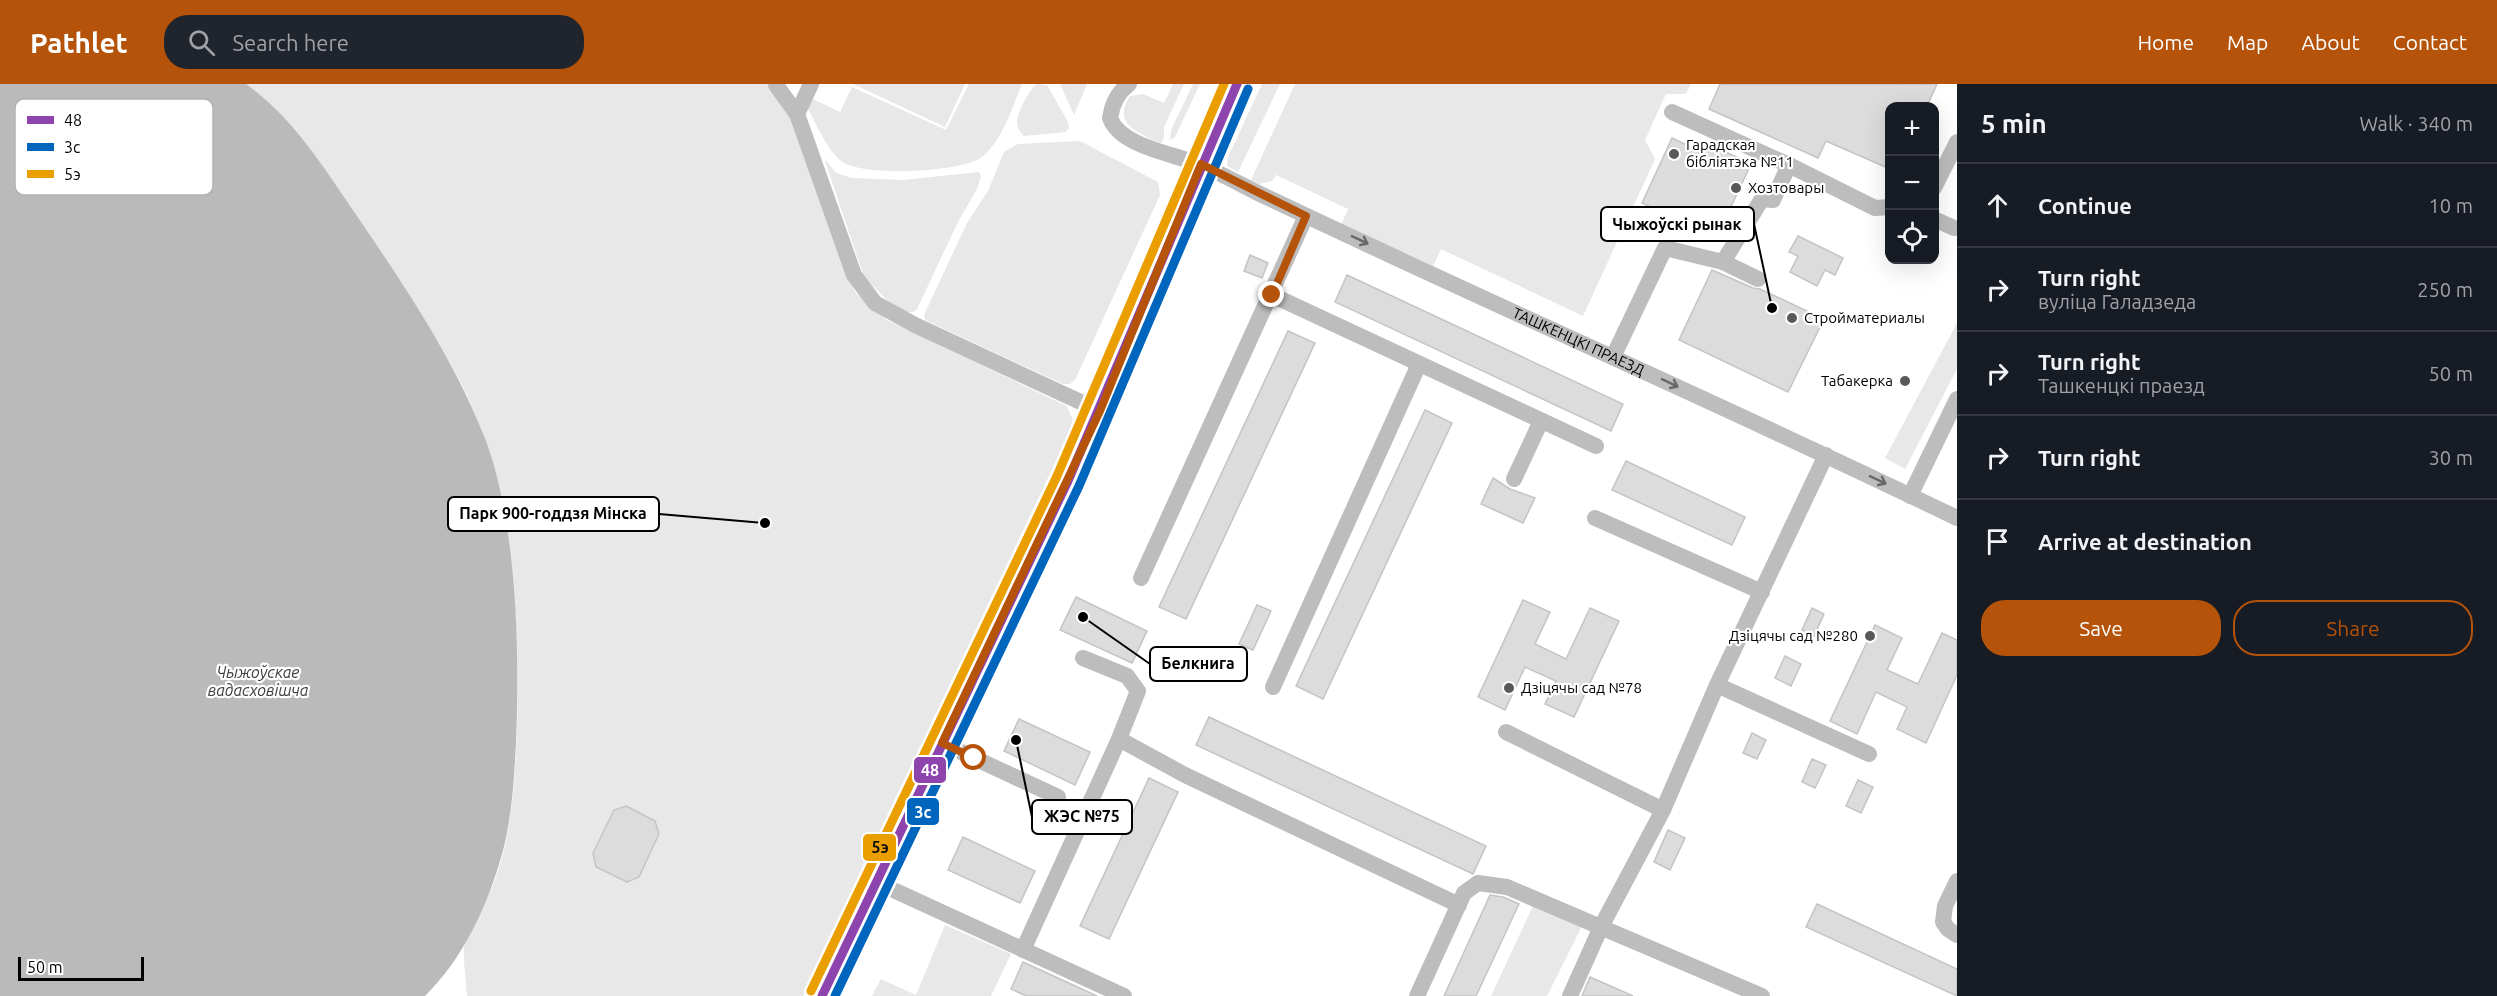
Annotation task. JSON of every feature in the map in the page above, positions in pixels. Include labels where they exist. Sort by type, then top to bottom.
[{"type":"street","points":[[797,114],[812,84]]},
{"type":"street","name":"ТАШКЕНЦКІ ПРАЕЗД","points":[[1129,84],[1119,93],[1111,110],[1110,118],[1118,131],[1166,155],[1201,164],[1306,216],[1826,455],[1957,518]]},
{"type":"street","points":[[822,996],[1100,411],[1201,164],[1237,84]]},
{"type":"street","points":[[776,85],[797,114],[854,274],[875,303],[915,325],[1100,411]]},
{"type":"street","points":[[1672,112],[1789,165],[1875,208],[1885,207]]},
{"type":"street","points":[[1939,180],[1957,142]]},
{"type":"street","points":[[1723,262],[1762,198],[1773,200],[1789,165]]},
{"type":"street","points":[[1141,578],[1272,295],[1306,216]]},
{"type":"street","points":[[1939,221],[1954,228]]},
{"type":"street","points":[[1613,357],[1665,248],[1723,262],[1758,279]]},
{"type":"street","points":[[1272,295],[1596,446]]},
{"type":"street","points":[[1273,687],[1419,364]]},
{"type":"street","points":[[1910,496],[1957,399]]},
{"type":"street","points":[[1514,478],[1541,421]]},
{"type":"street","points":[[1570,996],[1601,927],[1663,810],[1717,685],[1826,455]]},
{"type":"street","points":[[1595,518],[1762,592]]},
{"type":"street","points":[[1023,950],[1119,739],[1138,691],[1127,676],[1083,658]]},
{"type":"street","points":[[1717,685],[1869,754]]},
{"type":"street","points":[[1506,732],[1663,810]]},
{"type":"street","points":[[1119,739],[1185,775],[1459,905]]},
{"type":"street","points":[[942,743],[1058,797]]},
{"type":"street","points":[[1957,881],[1945,906],[1943,922],[1957,935]]},
{"type":"street","points":[[876,882],[1124,996]]},
{"type":"street","points":[[1417,996],[1464,893],[1478,883],[1507,887],[1762,996]]},
{"type":"shaded area","points":[[246,84],[768,84],[793,118],[847,277],[856,293],[887,320],[1067,406],[1074,423],[803,996],[467,996],[464,946],[468,933],[492,887],[503,853],[512,806],[516,746],[517,642],[513,587],[507,534],[496,482],[482,433],[464,389],[430,330],[314,154],[283,116]]},
{"type":"shaded area","points":[[853,84],[965,84],[945,127]]},
{"type":"shaded area","points":[[969,84],[1022,84],[1001,132],[983,156],[973,162],[935,169],[890,171],[852,166],[841,161],[826,143],[807,107],[813,99],[840,112],[852,87],[946,130]]},
{"type":"shaded area","points":[[1037,84],[1047,85],[1068,122],[1069,127],[1066,132],[1024,136],[1019,130],[1017,123],[1019,114],[1027,96]]},
{"type":"shaded area","points":[[1060,84],[1087,84],[1074,115]]},
{"type":"shaded area","points":[[1173,84],[1184,84],[1164,127],[1164,138],[1161,143],[1156,142],[1127,123],[1124,109],[1130,96],[1143,94],[1164,103]]},
{"type":"shaded area","points":[[1193,84],[1200,84],[1175,137],[1170,140],[1171,130]]},
{"type":"shaded area","points":[[1262,84],[1280,84],[1238,172],[1227,166],[1228,157]]},
{"type":"shaded area","points":[[1295,84],[1691,84],[1686,94],[1666,94],[1645,140],[1655,159],[1583,316],[1441,249],[1433,266],[1341,225],[1348,209],[1276,175],[1272,181],[1259,184],[1251,180]]},
{"type":"shaded area","points":[[1080,141],[1158,182],[1160,195],[1075,380],[1070,384],[1063,384],[925,320],[924,315],[967,223],[988,191],[1004,152],[1018,144]]},
{"type":"shaded area","points":[[824,158],[836,173],[852,178],[903,180],[979,172],[981,176],[977,189],[959,220],[917,309],[913,312],[905,312],[888,301],[864,277]]},
{"type":"shaded area","points":[[1957,323],[1957,369],[1905,469],[1885,458]]},
{"type":"shaded area","points":[[1533,906],[1582,926],[1547,996],[1491,996]]},
{"type":"shaded area","points":[[945,925],[1011,954],[991,996],[872,996],[881,979],[916,995]]},
{"type":"water","name":"Чыжоўскае вадасховішча","points":[[0,84],[246,84],[263,97],[294,128],[393,270],[428,325],[460,382],[486,441],[504,511],[510,550],[516,630],[516,743],[508,827],[502,854],[482,912],[473,930],[451,965],[425,996],[0,996]]},
{"type":"building","points":[[1720,84],[1937,84],[1929,102],[1885,102],[1885,167],[1826,141],[1818,158],[1709,109]]},
{"type":"building","points":[[1672,138],[1697,150],[1722,150],[1751,164],[1721,228],[1689,213],[1682,228],[1671,223],[1674,217],[1642,203]]},
{"type":"building","points":[[1798,236],[1843,258],[1835,275],[1825,270],[1817,286],[1790,272],[1798,256],[1789,252]]},
{"type":"building","points":[[1250,255],[1268,263],[1262,278],[1244,271]]},
{"type":"building","points":[[1712,270],[1760,289],[1824,319],[1788,392],[1679,340]]},
{"type":"building","points":[[1347,275],[1623,404],[1611,431],[1335,302]]},
{"type":"building","points":[[1288,331],[1315,343],[1186,619],[1159,607]]},
{"type":"building","points":[[1425,410],[1452,423],[1323,699],[1296,686]]},
{"type":"building","points":[[1626,461],[1745,517],[1732,545],[1612,490]]},
{"type":"building","points":[[1493,478],[1510,489],[1535,498],[1523,523],[1481,504]]},
{"type":"building","points":[[1076,597],[1147,631],[1132,663],[1060,630]]},
{"type":"building","points":[[1523,600],[1550,612],[1535,644],[1566,659],[1590,608],[1619,621],[1574,717],[1545,704],[1556,681],[1525,667],[1505,710],[1478,697]]},
{"type":"building","points":[[1257,605],[1271,611],[1253,650],[1239,644]]},
{"type":"building","points":[[1812,608],[1824,614],[1814,636],[1802,630]]},
{"type":"building","points":[[1875,625],[1902,638],[1887,670],[1918,684],[1942,633],[1957,640],[1957,675],[1926,743],[1897,729],[1907,707],[1876,692],[1857,734],[1830,721]]},
{"type":"building","points":[[1785,656],[1801,664],[1791,686],[1775,678]]},
{"type":"building","points":[[1209,717],[1486,846],[1473,874],[1196,745]]},
{"type":"building","points":[[1019,719],[1090,752],[1075,785],[1004,751]]},
{"type":"building","points":[[1752,733],[1766,740],[1757,759],[1743,753]]},
{"type":"building","points":[[1812,759],[1826,765],[1815,788],[1802,782]]},
{"type":"building","points":[[1149,778],[1178,792],[1109,939],[1080,926]]},
{"type":"building","points":[[1858,780],[1873,787],[1861,813],[1846,806]]},
{"type":"building","points":[[626,806],[655,821],[659,834],[639,877],[627,882],[596,867],[593,853],[614,810]]},
{"type":"building","points":[[1668,830],[1685,838],[1670,870],[1654,862]]},
{"type":"building","points":[[963,837],[1035,871],[1020,903],[948,870]]},
{"type":"building","points":[[1490,895],[1503,897],[1519,904],[1476,996],[1444,996]]},
{"type":"building","points":[[1817,904],[1957,969],[1957,996],[1806,927]]},
{"type":"building","points":[[1023,962],[1097,996],[1026,996],[1011,989]]},
{"type":"building","points":[[1590,977],[1633,996],[1582,996]]},
{"type":"transit line","name":"5э","points":[[811,991],[1057,476],[1224,84]]},
{"type":"transit line","name":"48","points":[[822,996],[1068,481],[1237,84]]},
{"type":"transit line","name":"3с","points":[[835,996],[1079,486],[1248,89]]},
{"type":"place","name":"Гарадская бібліятэка №11","points":[[1674,154]]},
{"type":"place","name":"Хозтовары","points":[[1736,188]]},
{"type":"place","name":"Чыжоўскі рынак","points":[[1772,308]]},
{"type":"place","name":"Стройматериалы","points":[[1792,318]]},
{"type":"place","name":"Табакерка","points":[[1905,381]]},
{"type":"place","name":"Парк 900-годдзя Мінска","points":[[765,523]]},
{"type":"place","name":"Белкнига","points":[[1083,617]]},
{"type":"place","name":"Дзіцячы сад №280","points":[[1870,636]]},
{"type":"place","name":"Дзіцячы сад №78","points":[[1509,688]]},
{"type":"place","name":"ЖЭС №75","points":[[1016,740]]},
{"type":"route","points":[[974,758],[942,743],[1100,411],[1201,164],[1306,216],[1272,295]]}]
